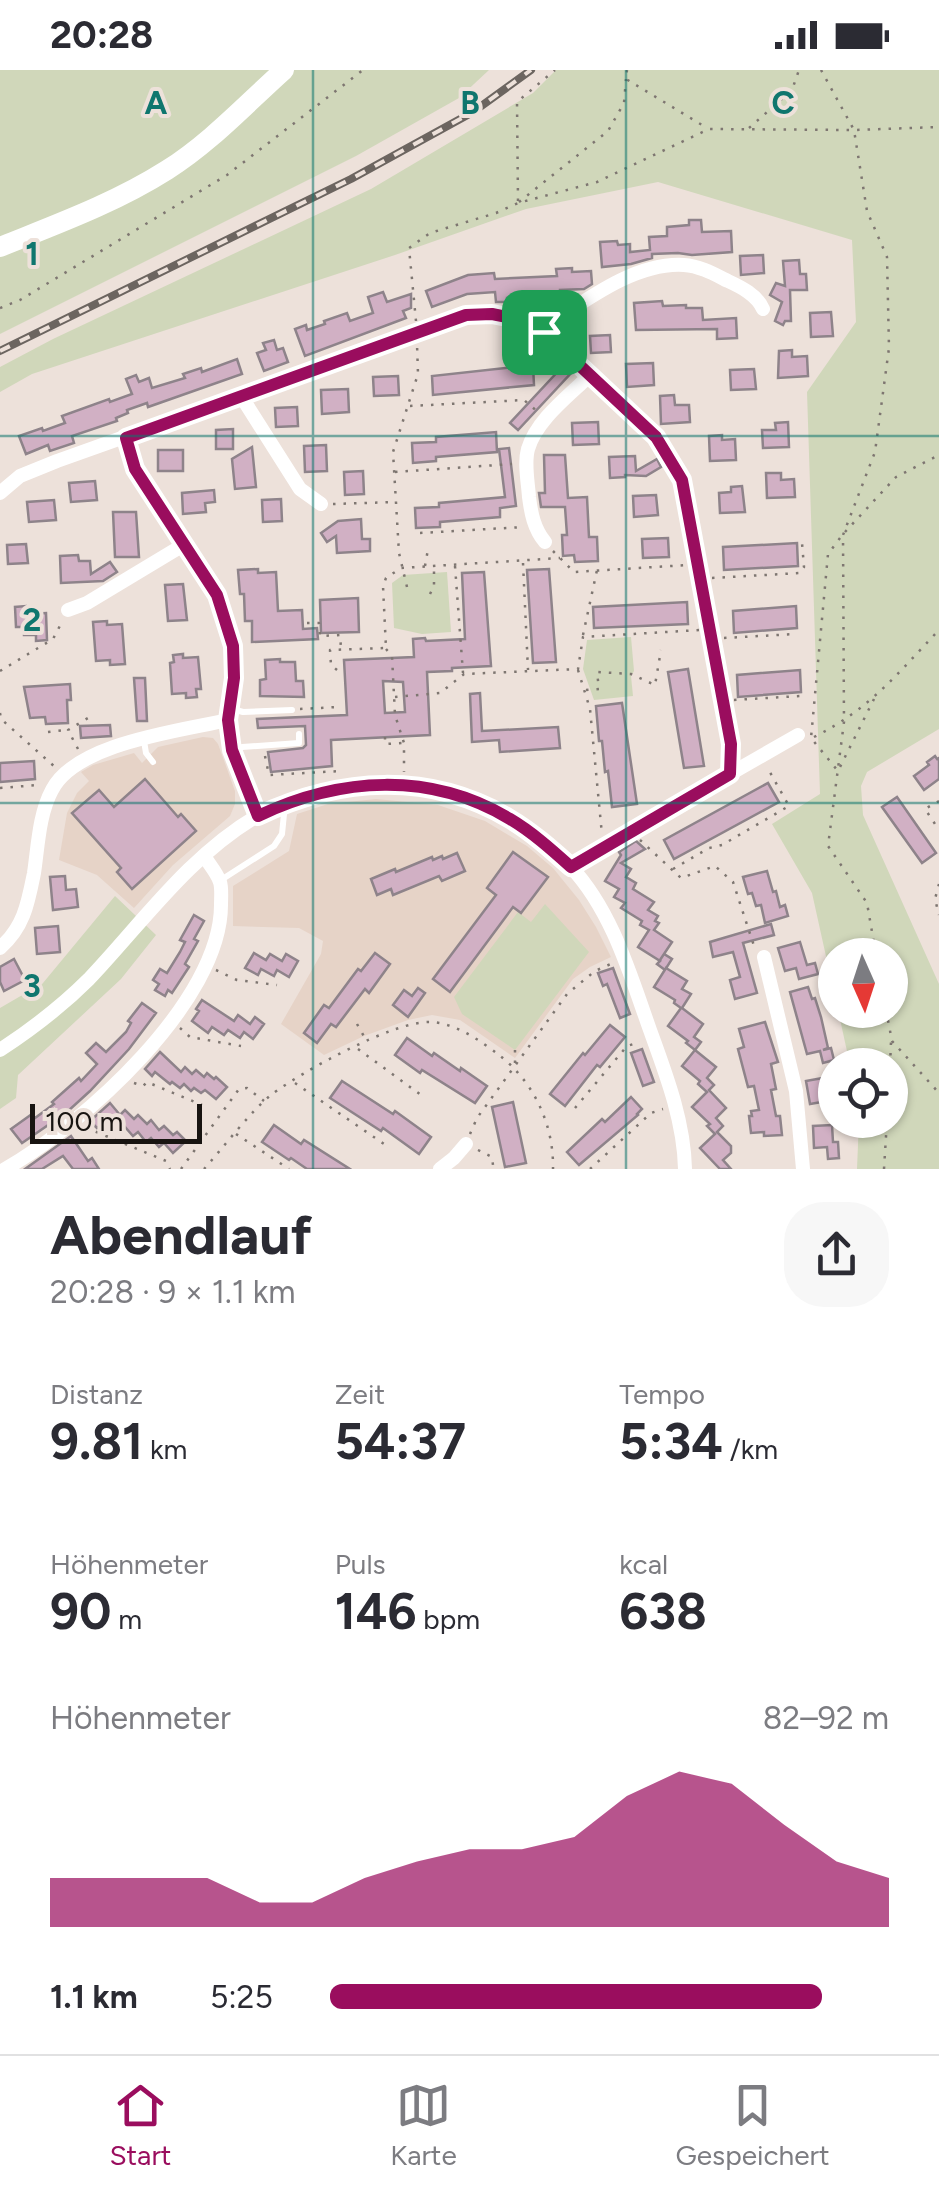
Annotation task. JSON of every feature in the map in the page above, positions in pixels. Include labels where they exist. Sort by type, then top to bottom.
[{"type":"street","points":[[0,247],[85,213],[169,169],[284,70]]},
{"type":"street","points":[[544,332],[551,323],[623,280],[672,265],[705,270],[748,293],[763,309]]},
{"type":"street","points":[[0,493],[20,476],[466,315],[492,314],[522,320],[544,332],[656,437],[682,480],[731,744],[730,774]]},
{"type":"street","points":[[544,542],[536,526],[528,488],[527,451],[546,419],[590,374]]},
{"type":"street","points":[[241,396],[300,490],[321,504]]},
{"type":"street","points":[[126,438],[135,469],[217,595],[233,646],[229,714],[232,750],[258,816]]},
{"type":"street","points":[[68,610],[87,603],[186,544]]},
{"type":"street","points":[[0,948],[22,922],[45,808],[63,774],[106,748],[229,714]]},
{"type":"street","points":[[571,867],[761,756],[805,737]]},
{"type":"street","points":[[0,1050],[37,1025],[87,981],[204,856],[258,816],[285,803],[341,787],[404,785],[464,798],[510,819],[571,867],[612,929],[624,959],[670,1084],[685,1169]]},
{"type":"street","points":[[5,1169],[92,1107],[165,1030],[216,942],[221,918],[220,881],[204,856]]},
{"type":"street","points":[[764,957],[796,1091],[803,1169]]},
{"type":"street","points":[[440,1169],[466,1144]]},
{"type":"lane","points":[[229,714],[292,710]]},
{"type":"lane","points":[[232,750],[299,742],[300,734]]},
{"type":"lane","points":[[144,740],[146,753],[154,762]]},
{"type":"lane","points":[[220,881],[274,846],[279,840],[285,803]]},
{"type":"path","points":[[0,308],[20,300],[227,175],[363,70]]},
{"type":"path","points":[[518,203],[517,102],[555,70]]},
{"type":"path","points":[[518,203],[608,131],[624,103],[627,70]]},
{"type":"path","points":[[748,129],[792,90],[799,70]]},
{"type":"path","points":[[820,70],[854,130],[867,211],[886,257],[889,348],[875,452],[843,534],[844,722],[828,846],[867,903],[873,938]]},
{"type":"path","points":[[626,79],[710,129]]},
{"type":"path","points":[[416,310],[410,248],[430,232],[597,182],[710,129],[939,128]]},
{"type":"path","points":[[407,587],[401,568],[393,452],[418,374],[416,332]]},
{"type":"path","points":[[409,406],[524,400],[536,410]]},
{"type":"path","points":[[805,737],[828,554],[896,477],[939,456]]},
{"type":"path","points":[[394,472],[510,465]]},
{"type":"path","points":[[346,504],[396,502]]},
{"type":"path","points":[[420,533],[536,526]]},
{"type":"path","points":[[404,785],[404,743],[395,715],[392,656],[386,648],[383,586],[386,578],[401,568],[560,558],[574,572],[800,573],[804,567],[802,543]]},
{"type":"path","points":[[425,566],[428,549]]},
{"type":"path","points":[[522,561],[528,672]]},
{"type":"path","points":[[455,564],[464,674]]},
{"type":"path","points":[[430,594],[434,566]]},
{"type":"path","points":[[597,570],[578,668],[590,709],[604,848]]},
{"type":"path","points":[[0,671],[52,639],[68,610]]},
{"type":"path","points":[[308,624],[319,623],[320,636],[340,635],[342,650]]},
{"type":"path","points":[[805,737],[844,722],[874,699],[939,630]]},
{"type":"path","points":[[583,637],[796,634]]},
{"type":"path","points":[[337,670],[332,665],[330,650],[386,648]]},
{"type":"path","points":[[584,690],[599,688],[597,672],[631,674],[655,685],[661,650]]},
{"type":"path","points":[[395,697],[440,693],[464,674],[578,668]]},
{"type":"path","points":[[386,674],[393,674]]},
{"type":"path","points":[[394,681],[403,680]]},
{"type":"path","points":[[723,701],[800,696]]},
{"type":"path","points":[[838,771],[874,699]]},
{"type":"path","points":[[292,710],[338,707]]},
{"type":"path","points":[[0,713],[1,719],[63,774]]},
{"type":"path","points":[[395,715],[405,714]]},
{"type":"path","points":[[48,732],[68,730],[88,718]]},
{"type":"path","points":[[68,730],[83,759]]},
{"type":"path","points":[[385,737],[386,744],[404,743]]},
{"type":"path","points":[[805,737],[838,771]]},
{"type":"path","points":[[263,745],[269,775],[341,771]]},
{"type":"path","points":[[672,870],[788,806],[761,756]]},
{"type":"path","points":[[0,788],[53,788]]},
{"type":"path","points":[[588,793],[598,792]]},
{"type":"path","points":[[939,801],[925,809],[939,830]]},
{"type":"path","points":[[643,842],[681,878],[715,866],[734,882],[751,941]]},
{"type":"path","points":[[939,884],[934,899],[939,915]]},
{"type":"path","points":[[492,1165],[492,1157],[466,1144],[478,1118],[567,994],[595,971],[611,964]]},
{"type":"path","points":[[216,970],[237,980],[277,985]]},
{"type":"path","points":[[204,1169],[264,1102],[293,1081],[367,1041],[417,1023],[432,1022],[450,1026],[484,1044],[515,1068],[530,1088],[546,1122],[553,1169]]},
{"type":"path","points":[[357,1024],[367,1041]]},
{"type":"path","points":[[889,1028],[891,1048]]},
{"type":"path","points":[[184,1032],[241,1046]]},
{"type":"path","points":[[576,1108],[628,1046],[640,1041]]},
{"type":"path","points":[[892,1041],[939,1093]]},
{"type":"path","points":[[356,1047],[422,1095]]},
{"type":"path","points":[[515,1050],[515,1068]]},
{"type":"path","points":[[140,1076],[134,1084],[143,1086],[147,1082],[202,1106]]},
{"type":"path","points":[[293,1081],[384,1144]]},
{"type":"path","points":[[181,1169],[239,1088],[247,1088],[264,1102]]},
{"type":"path","points":[[590,1169],[651,1112],[661,1110]]},
{"type":"path","points":[[86,1121],[94,1131],[166,1161],[170,1169]]},
{"type":"path","points":[[236,1134],[289,1169]]},
{"type":"path","points":[[884,1169],[886,1138]]},
{"type":"path","points":[[276,1160],[278,1169]]},
{"type":"shaded area","points":[[213,738],[218,744],[235,791],[235,804],[230,816],[173,865],[134,908],[97,875],[59,860],[67,813],[77,793],[89,781],[81,772],[134,753],[142,763],[158,747]]},
{"type":"shaded area","points":[[376,799],[438,805],[485,821],[527,846],[553,868],[596,927],[611,957],[573,979],[515,1058],[460,1020],[432,1015],[364,1036],[324,1055],[281,1024],[321,954],[323,941],[299,928],[233,926],[233,886],[289,851],[297,814],[328,804]]},
{"type":"green space","points":[[0,70],[489,70],[459,98],[356,156],[0,334]]},
{"type":"green space","points":[[556,70],[939,70],[939,729],[867,772],[861,786],[863,815],[939,984],[939,1169],[857,1169],[858,1138],[908,1138],[908,1048],[846,1048],[842,1028],[908,1028],[908,938],[822,938],[812,893],[772,824],[820,794],[807,392],[856,322],[852,240],[658,182],[526,209],[32,374],[0,392],[0,367],[371,189],[533,93]]},
{"type":"green space","points":[[447,572],[451,632],[422,634],[394,628],[392,583],[403,575]]},
{"type":"green space","points":[[631,637],[633,696],[594,700],[583,669],[587,640]]},
{"type":"green space","points":[[115,896],[156,935],[121,979],[18,1075],[16,1098],[0,1109],[0,1008],[43,983]]},
{"type":"green space","points":[[545,904],[589,952],[515,1050],[462,1014],[454,997],[518,912],[531,922]]},
{"type":"building","points":[[689,220],[701,220],[702,232],[731,231],[732,252],[652,254],[652,258],[631,264],[602,267],[600,242],[630,244],[630,252],[650,250],[649,237],[667,236],[667,227],[689,225]]},
{"type":"building","points":[[763,255],[764,273],[741,275],[740,256]]},
{"type":"building","points":[[799,260],[800,274],[806,274],[807,290],[790,290],[791,321],[783,325],[775,321],[782,302],[770,295],[776,283],[785,286],[783,261]]},
{"type":"building","points":[[572,268],[572,272],[591,271],[592,284],[584,289],[560,290],[560,296],[553,296],[553,303],[543,303],[543,296],[496,302],[495,292],[467,294],[432,307],[426,291],[468,275],[494,273],[495,279],[557,276],[556,269]]},
{"type":"building","points":[[383,292],[387,302],[411,294],[411,308],[403,311],[406,318],[305,356],[295,329],[306,325],[307,330],[347,313],[350,321],[373,313],[368,297]]},
{"type":"building","points":[[662,301],[663,306],[702,308],[703,320],[736,318],[737,338],[717,339],[717,329],[636,330],[634,303]]},
{"type":"building","points":[[831,312],[833,336],[811,337],[810,313]]},
{"type":"building","points":[[610,335],[611,352],[591,353],[590,336]]},
{"type":"building","points":[[274,340],[277,350],[283,348],[288,362],[264,371],[257,353],[266,350],[263,343]]},
{"type":"building","points":[[792,350],[792,357],[807,356],[808,376],[778,378],[779,351]]},
{"type":"building","points":[[237,359],[242,374],[148,407],[147,403],[127,410],[117,421],[72,436],[74,443],[50,451],[48,445],[26,454],[19,436],[65,423],[62,416],[132,394],[126,379],[136,375],[139,382],[149,378],[152,388],[185,378],[183,374],[201,368],[202,372]]},
{"type":"building","points":[[653,363],[654,385],[627,387],[626,364]]},
{"type":"building","points":[[533,365],[534,385],[433,395],[432,376]]},
{"type":"building","points":[[564,365],[572,372],[518,430],[510,423]]},
{"type":"building","points":[[754,369],[756,389],[731,390],[730,370]]},
{"type":"building","points":[[398,376],[399,395],[374,396],[373,377]]},
{"type":"building","points":[[348,389],[349,412],[322,414],[321,390]]},
{"type":"building","points":[[674,395],[675,405],[689,405],[690,422],[661,424],[660,396]]},
{"type":"building","points":[[297,407],[298,426],[276,427],[275,408]]},
{"type":"building","points":[[598,422],[599,444],[573,445],[572,423]]},
{"type":"building","points":[[788,422],[789,447],[763,448],[762,430],[776,430],[775,423]]},
{"type":"building","points":[[233,429],[233,449],[216,449],[216,430]]},
{"type":"building","points":[[496,432],[497,452],[413,463],[412,443]]},
{"type":"building","points":[[722,435],[722,440],[735,439],[736,460],[710,461],[709,436]]},
{"type":"building","points":[[326,445],[327,471],[305,472],[304,446]]},
{"type":"building","points":[[252,447],[256,487],[235,489],[232,459]]},
{"type":"building","points":[[509,448],[516,506],[500,508],[500,517],[416,528],[415,508],[505,497],[499,449]]},
{"type":"building","points":[[158,450],[183,450],[183,471],[158,471]]},
{"type":"building","points":[[544,455],[565,455],[568,498],[587,497],[589,537],[597,537],[598,561],[575,562],[574,555],[563,556],[562,535],[567,535],[565,507],[541,507],[539,493],[545,493]]},
{"type":"building","points":[[635,456],[636,471],[657,459],[661,467],[646,476],[610,478],[609,457]]},
{"type":"building","points":[[363,471],[364,494],[345,495],[344,472]]},
{"type":"building","points":[[766,473],[781,473],[781,480],[794,479],[795,497],[767,498]]},
{"type":"building","points":[[95,481],[97,500],[71,502],[69,483]]},
{"type":"building","points":[[742,486],[745,512],[720,513],[719,493]]},
{"type":"building","points":[[214,490],[215,502],[205,503],[206,512],[183,514],[182,493]]},
{"type":"building","points":[[656,495],[658,515],[634,517],[633,496]]},
{"type":"building","points":[[281,499],[282,521],[263,522],[262,500]]},
{"type":"building","points":[[54,500],[56,520],[29,522],[27,502]]},
{"type":"building","points":[[113,512],[136,512],[139,557],[115,557]]},
{"type":"building","points":[[361,519],[362,539],[370,539],[370,551],[337,553],[336,536],[327,542],[321,533],[338,521]]},
{"type":"building","points":[[668,538],[669,557],[643,558],[642,539]]},
{"type":"building","points":[[797,543],[798,566],[724,570],[723,547]]},
{"type":"building","points":[[26,544],[28,563],[8,564],[7,545]]},
{"type":"building","points":[[78,555],[79,561],[90,561],[91,574],[110,562],[117,572],[103,581],[61,583],[60,556]]},
{"type":"building","points":[[258,569],[258,573],[276,572],[278,611],[302,610],[303,629],[317,628],[318,639],[252,642],[252,621],[245,621],[238,570]]},
{"type":"building","points":[[549,569],[556,662],[533,663],[527,570]]},
{"type":"building","points":[[484,572],[491,666],[427,672],[430,735],[331,740],[332,766],[271,772],[268,752],[303,748],[305,726],[258,728],[257,719],[347,715],[344,660],[414,657],[413,639],[465,639],[462,573]],"holes":[[[383,681],[403,682],[405,712],[385,713]]]},
{"type":"building","points":[[183,584],[187,620],[168,621],[165,585]]},
{"type":"building","points":[[358,598],[359,632],[321,633],[320,600]]},
{"type":"building","points":[[687,602],[688,624],[594,628],[593,607]]},
{"type":"building","points":[[26,606],[27,614],[46,613],[47,640],[36,641],[36,635],[24,635],[24,627],[16,627],[15,607]]},
{"type":"building","points":[[796,606],[797,628],[734,633],[733,611]]},
{"type":"building","points":[[107,621],[107,625],[122,624],[125,664],[96,661],[93,622]]},
{"type":"building","points":[[183,654],[183,658],[198,657],[201,689],[196,689],[197,697],[172,694],[170,663],[174,662],[173,655]]},
{"type":"building","points":[[265,660],[295,662],[296,681],[303,681],[304,697],[260,696],[260,680],[266,679]]},
{"type":"building","points":[[688,669],[704,766],[684,768],[668,672]]},
{"type":"building","points":[[800,670],[801,692],[738,697],[737,675]]},
{"type":"building","points":[[134,678],[145,678],[147,721],[137,721]]},
{"type":"building","points":[[70,684],[68,723],[46,724],[45,717],[30,718],[24,687]]},
{"type":"building","points":[[480,693],[482,731],[558,727],[560,748],[500,752],[499,740],[472,742],[470,694]]},
{"type":"building","points":[[622,703],[637,804],[612,807],[596,706]]},
{"type":"building","points":[[110,725],[111,736],[81,738],[80,726]]},
{"type":"building","points":[[935,756],[939,758],[939,779],[924,790],[914,776]]},
{"type":"building","points":[[34,761],[35,779],[0,782],[0,763]]},
{"type":"building","points":[[145,779],[178,817],[181,814],[196,831],[132,889],[117,872],[121,868],[72,813],[99,790],[114,807]]},
{"type":"building","points":[[768,783],[779,802],[674,859],[664,840]]},
{"type":"building","points":[[897,797],[936,853],[922,863],[882,807]]},
{"type":"building","points":[[636,841],[645,849],[621,863],[631,869],[626,877],[636,883],[633,889],[654,902],[648,910],[658,916],[654,930],[672,942],[664,954],[672,959],[665,970],[657,964],[660,961],[638,947],[649,930],[621,908],[625,903],[614,897],[619,889],[605,881],[621,855],[619,852]]},
{"type":"building","points":[[513,852],[548,877],[521,913],[513,907],[450,992],[433,979],[496,895],[487,888]]},
{"type":"building","points":[[457,853],[465,871],[442,881],[439,876],[393,895],[391,889],[377,895],[371,879],[432,857],[443,859]]},
{"type":"building","points":[[767,871],[780,907],[785,905],[788,916],[765,923],[761,905],[756,906],[752,893],[748,894],[743,877]]},
{"type":"building","points":[[65,876],[66,890],[76,889],[78,907],[53,910],[50,877]]},
{"type":"building","points":[[194,915],[204,921],[185,964],[189,967],[172,993],[168,990],[165,996],[155,990],[159,984],[153,980],[160,969],[167,973],[185,942],[180,940]]},
{"type":"building","points":[[771,924],[774,935],[743,943],[757,993],[735,999],[730,980],[740,977],[733,952],[713,957],[710,942]]},
{"type":"building","points":[[58,926],[60,952],[37,954],[35,928]]},
{"type":"building","points":[[800,942],[807,965],[815,963],[818,974],[799,979],[796,968],[785,971],[778,948]]},
{"type":"building","points":[[254,953],[266,960],[270,954],[282,961],[286,954],[298,961],[289,977],[277,970],[274,976],[261,969],[258,975],[245,968]]},
{"type":"building","points":[[375,953],[390,964],[369,993],[365,989],[336,1027],[331,1024],[317,1043],[304,1033],[324,1005],[329,1008]]},
{"type":"building","points":[[14,959],[25,980],[4,991],[0,967]]},
{"type":"building","points":[[613,968],[630,1014],[620,1018],[607,984],[603,986],[598,973]]},
{"type":"building","points":[[666,968],[687,981],[682,989],[691,994],[682,1008],[703,1024],[694,1037],[701,1042],[695,1050],[668,1026],[681,1008],[654,987]]},
{"type":"building","points":[[808,987],[818,1008],[818,1028],[823,1028],[828,1048],[807,1054],[790,992]]},
{"type":"building","points":[[418,988],[425,993],[408,1017],[393,1005],[404,990],[412,996]]},
{"type":"building","points":[[202,1000],[234,1021],[238,1015],[250,1024],[255,1017],[264,1024],[253,1039],[244,1032],[240,1038],[228,1030],[224,1035],[212,1027],[208,1033],[192,1021]]},
{"type":"building","points":[[142,1003],[156,1013],[129,1049],[67,1112],[22,1143],[11,1129],[32,1114],[35,1118],[79,1078],[81,1081],[97,1064],[86,1053],[96,1043],[106,1052],[126,1032],[131,1023],[128,1021]]},
{"type":"building","points":[[765,1022],[778,1062],[771,1064],[776,1089],[771,1090],[782,1135],[751,1133],[749,1116],[751,1111],[759,1110],[754,1086],[748,1087],[738,1049],[744,1047],[739,1029]]},
{"type":"building","points":[[610,1025],[625,1037],[565,1106],[550,1094]]},
{"type":"building","points":[[407,1038],[487,1086],[475,1103],[395,1055]]},
{"type":"building","points":[[642,1049],[654,1082],[643,1086],[631,1053]]},
{"type":"building","points":[[695,1050],[716,1067],[707,1078],[714,1085],[709,1090],[726,1108],[716,1118],[723,1126],[717,1132],[731,1146],[731,1153],[723,1160],[731,1169],[720,1169],[700,1148],[715,1134],[692,1107],[707,1092],[682,1066]]},
{"type":"building","points":[[160,1052],[181,1072],[185,1067],[192,1074],[196,1070],[204,1077],[207,1073],[227,1087],[216,1099],[205,1090],[201,1093],[184,1084],[180,1088],[170,1084],[155,1072],[152,1076],[145,1069]]},
{"type":"building","points":[[818,1079],[818,1103],[810,1104],[806,1081]]},
{"type":"building","points":[[342,1081],[431,1137],[419,1154],[330,1098]]},
{"type":"building","points":[[631,1097],[642,1109],[638,1115],[579,1165],[567,1152]]},
{"type":"building","points":[[513,1102],[526,1163],[505,1167],[492,1107]]},
{"type":"building","points":[[110,1103],[120,1115],[125,1110],[147,1124],[151,1120],[159,1130],[164,1126],[186,1141],[173,1153],[164,1143],[159,1147],[151,1138],[146,1142],[138,1132],[133,1136],[125,1127],[120,1131],[109,1119],[97,1128],[90,1121]]},
{"type":"building","points":[[274,1125],[350,1169],[307,1169],[289,1160],[262,1142]]},
{"type":"building","points":[[813,1126],[818,1126],[818,1138],[838,1142],[839,1158],[828,1159],[827,1147],[814,1148]]},
{"type":"building","points":[[71,1136],[88,1161],[92,1158],[99,1169],[73,1169],[63,1156],[42,1169],[25,1169]]},
{"type":"railway","points":[[0,351],[351,179],[473,112],[531,70]]},
{"type":"route","points":[[492,314],[522,320],[544,332],[656,437],[682,480],[731,744],[730,774],[571,867],[510,819],[464,798],[424,788],[382,784],[341,787],[285,803],[258,816],[232,750],[228,720],[234,678],[233,646],[226,620],[217,595],[135,469],[126,438],[466,315],[492,314]]}]
